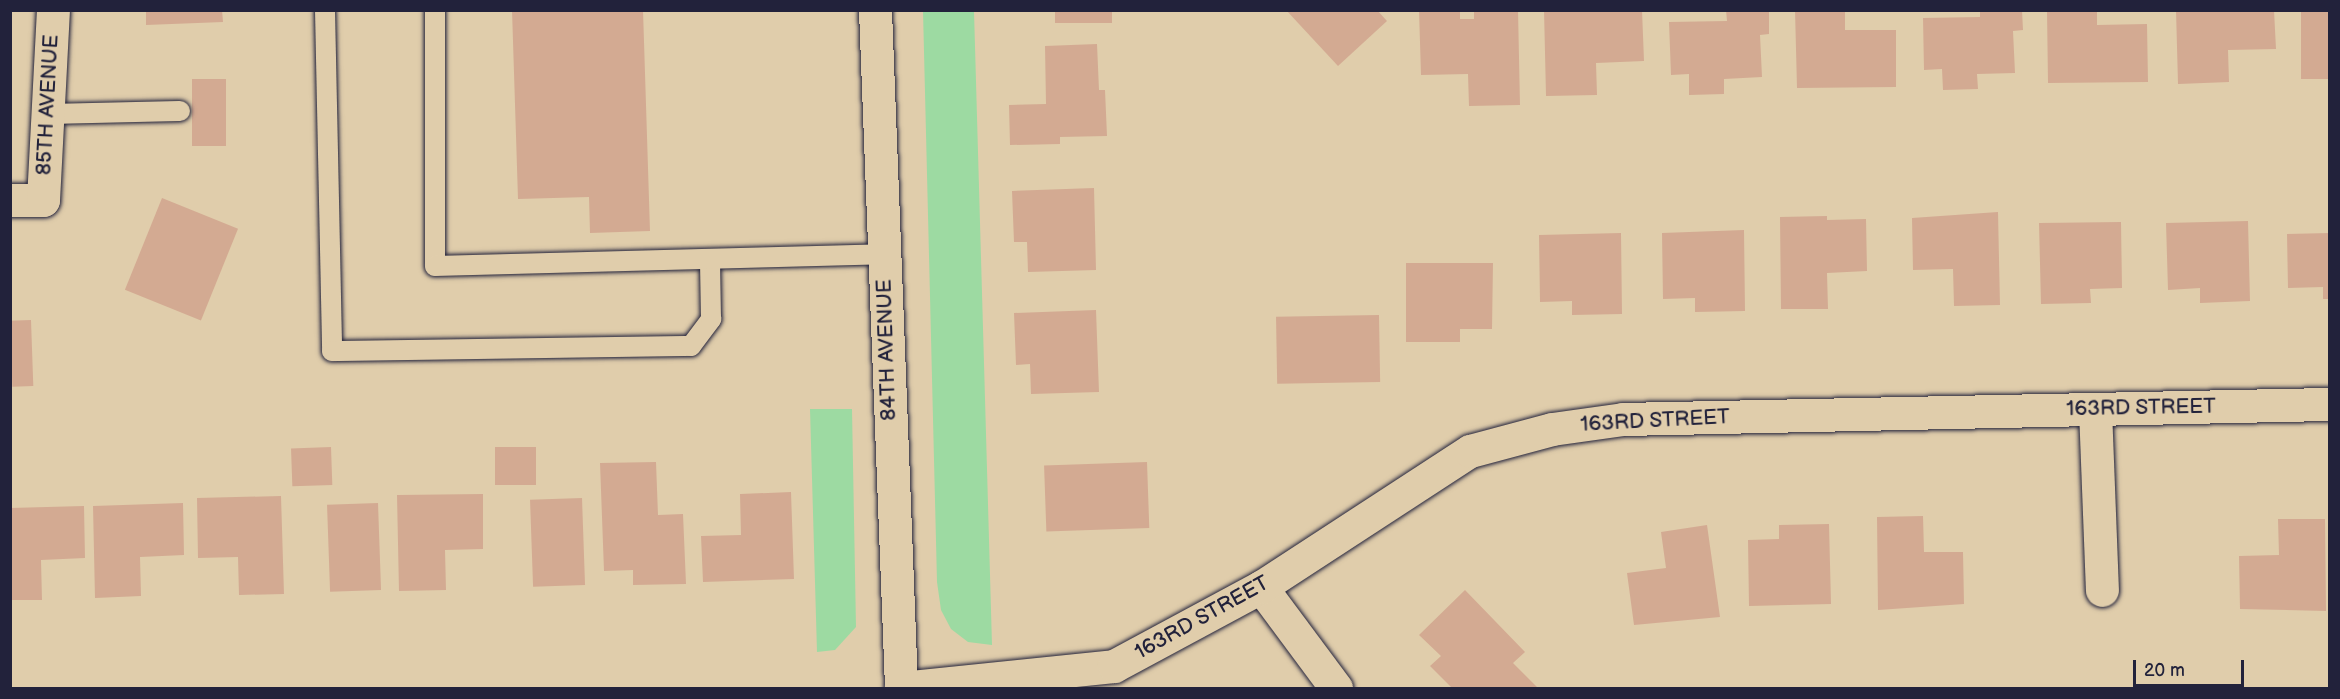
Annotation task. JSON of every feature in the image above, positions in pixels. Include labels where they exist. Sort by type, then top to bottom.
[{"type":"street","name":"85TH AVENUE","points":[[10,200],[43,200],[53,10]]},
{"type":"street","name":"84TH AVENUE","points":[[874,10],[901,688]]},
{"type":"street","name":"163RD STREET","points":[[901,688],[1114,666],[1261,587],[1470,451],[1551,429],[1623,418],[2330,404]]},
{"type":"street","points":[[2095,409],[2102,590]]},
{"type":"street","points":[[1261,587],[1336,688]]},
{"type":"lane","points":[[325,10],[332,351],[691,346],[711,319],[710,259]]},
{"type":"lane","points":[[435,10],[435,266],[883,254]]},
{"type":"lane","points":[[48,114],[180,111]]},
{"type":"green space","points":[[923,11],[974,11],[992,645],[968,642],[951,629],[941,610],[937,582]]},
{"type":"green space","points":[[810,409],[852,409],[856,627],[835,650],[817,652]]},
{"type":"building","points":[[146,10],[222,10],[223,22],[146,25]]},
{"type":"building","points":[[512,10],[643,10],[650,231],[590,233],[589,197],[518,199]]},
{"type":"building","points":[[1055,10],[1112,10],[1112,23],[1055,23]]},
{"type":"building","points":[[1286,10],[1377,10],[1387,21],[1338,66]]},
{"type":"building","points":[[1419,10],[1460,10],[1460,19],[1474,19],[1474,10],[1518,10],[1520,105],[1469,106],[1468,74],[1421,75]]},
{"type":"building","points":[[1544,10],[1642,10],[1644,61],[1596,63],[1597,95],[1546,96]]},
{"type":"building","points":[[1726,10],[1769,10],[1769,34],[1760,35],[1762,77],[1724,79],[1724,94],[1689,95],[1689,74],[1671,75],[1669,22],[1727,21]]},
{"type":"building","points":[[1795,10],[1845,10],[1845,30],[1896,30],[1896,87],[1797,88]]},
{"type":"building","points":[[1980,10],[2022,10],[2023,30],[2013,31],[2015,73],[1977,74],[1978,89],[1943,90],[1942,69],[1924,70],[1923,18],[1980,17]]},
{"type":"building","points":[[2047,10],[2097,10],[2097,25],[2147,24],[2148,82],[2048,83]]},
{"type":"building","points":[[2176,10],[2274,10],[2276,49],[2228,50],[2229,82],[2178,84]]},
{"type":"building","points":[[2301,10],[2330,10],[2330,79],[2301,79]]},
{"type":"building","points":[[1097,44],[1099,90],[1105,90],[1107,136],[1060,137],[1060,144],[1010,145],[1009,105],[1046,104],[1045,46]]},
{"type":"building","points":[[192,79],[226,79],[226,146],[192,146]]},
{"type":"building","points":[[1094,188],[1096,270],[1028,272],[1027,242],[1014,242],[1012,191]]},
{"type":"building","points":[[162,198],[238,229],[201,321],[125,290]]},
{"type":"building","points":[[1998,212],[2000,305],[1954,306],[1953,269],[1913,270],[1912,218]]},
{"type":"building","points":[[1827,216],[1827,220],[1866,219],[1867,271],[1827,273],[1828,309],[1781,309],[1780,217]]},
{"type":"building","points":[[2248,221],[2250,301],[2200,303],[2200,288],[2168,290],[2166,223]]},
{"type":"building","points":[[2121,222],[2122,288],[2090,289],[2091,303],[2041,304],[2039,223]]},
{"type":"building","points":[[1744,230],[1745,311],[1695,312],[1695,298],[1663,299],[1662,233]]},
{"type":"building","points":[[1621,233],[1622,314],[1572,315],[1572,301],[1540,302],[1539,235]]},
{"type":"building","points":[[2330,233],[2330,299],[2323,299],[2323,287],[2288,288],[2287,234]]},
{"type":"building","points":[[1406,263],[1493,263],[1492,329],[1460,329],[1460,342],[1406,342]]},
{"type":"building","points":[[1096,310],[1099,392],[1031,394],[1030,364],[1016,365],[1014,313]]},
{"type":"building","points":[[1379,315],[1380,382],[1277,384],[1276,317]]},
{"type":"building","points":[[31,320],[33,386],[12,387],[10,321]]},
{"type":"building","points":[[331,447],[332,485],[292,486],[291,448]]},
{"type":"building","points":[[495,447],[536,447],[536,485],[495,485]]},
{"type":"building","points":[[656,462],[658,515],[683,514],[686,584],[633,585],[633,570],[604,571],[600,463]]},
{"type":"building","points":[[1147,462],[1149,528],[1046,532],[1044,466]]},
{"type":"building","points":[[791,492],[794,579],[703,582],[701,536],[741,535],[740,494]]},
{"type":"building","points":[[483,494],[483,549],[445,550],[446,590],[399,591],[397,495]]},
{"type":"building","points":[[281,496],[284,594],[239,595],[238,557],[198,558],[197,498]]},
{"type":"building","points":[[582,498],[585,585],[533,587],[530,500]]},
{"type":"building","points":[[183,503],[184,555],[140,557],[141,596],[95,598],[93,506]]},
{"type":"building","points":[[378,503],[381,590],[330,592],[327,505]]},
{"type":"building","points":[[84,506],[85,558],[41,560],[42,600],[10,600],[10,508]]},
{"type":"building","points":[[1923,516],[1924,552],[1963,552],[1964,604],[1878,610],[1877,517]]},
{"type":"building","points":[[2278,519],[2325,519],[2326,611],[2240,609],[2239,556],[2279,555]]},
{"type":"building","points":[[1829,524],[1831,604],[1749,606],[1748,540],[1779,539],[1779,525]]},
{"type":"building","points":[[1707,525],[1720,617],[1634,625],[1627,573],[1666,568],[1661,532]]},
{"type":"building","points":[[1465,590],[1525,652],[1513,663],[1538,688],[1452,688],[1430,666],[1441,656],[1419,635]]}]
